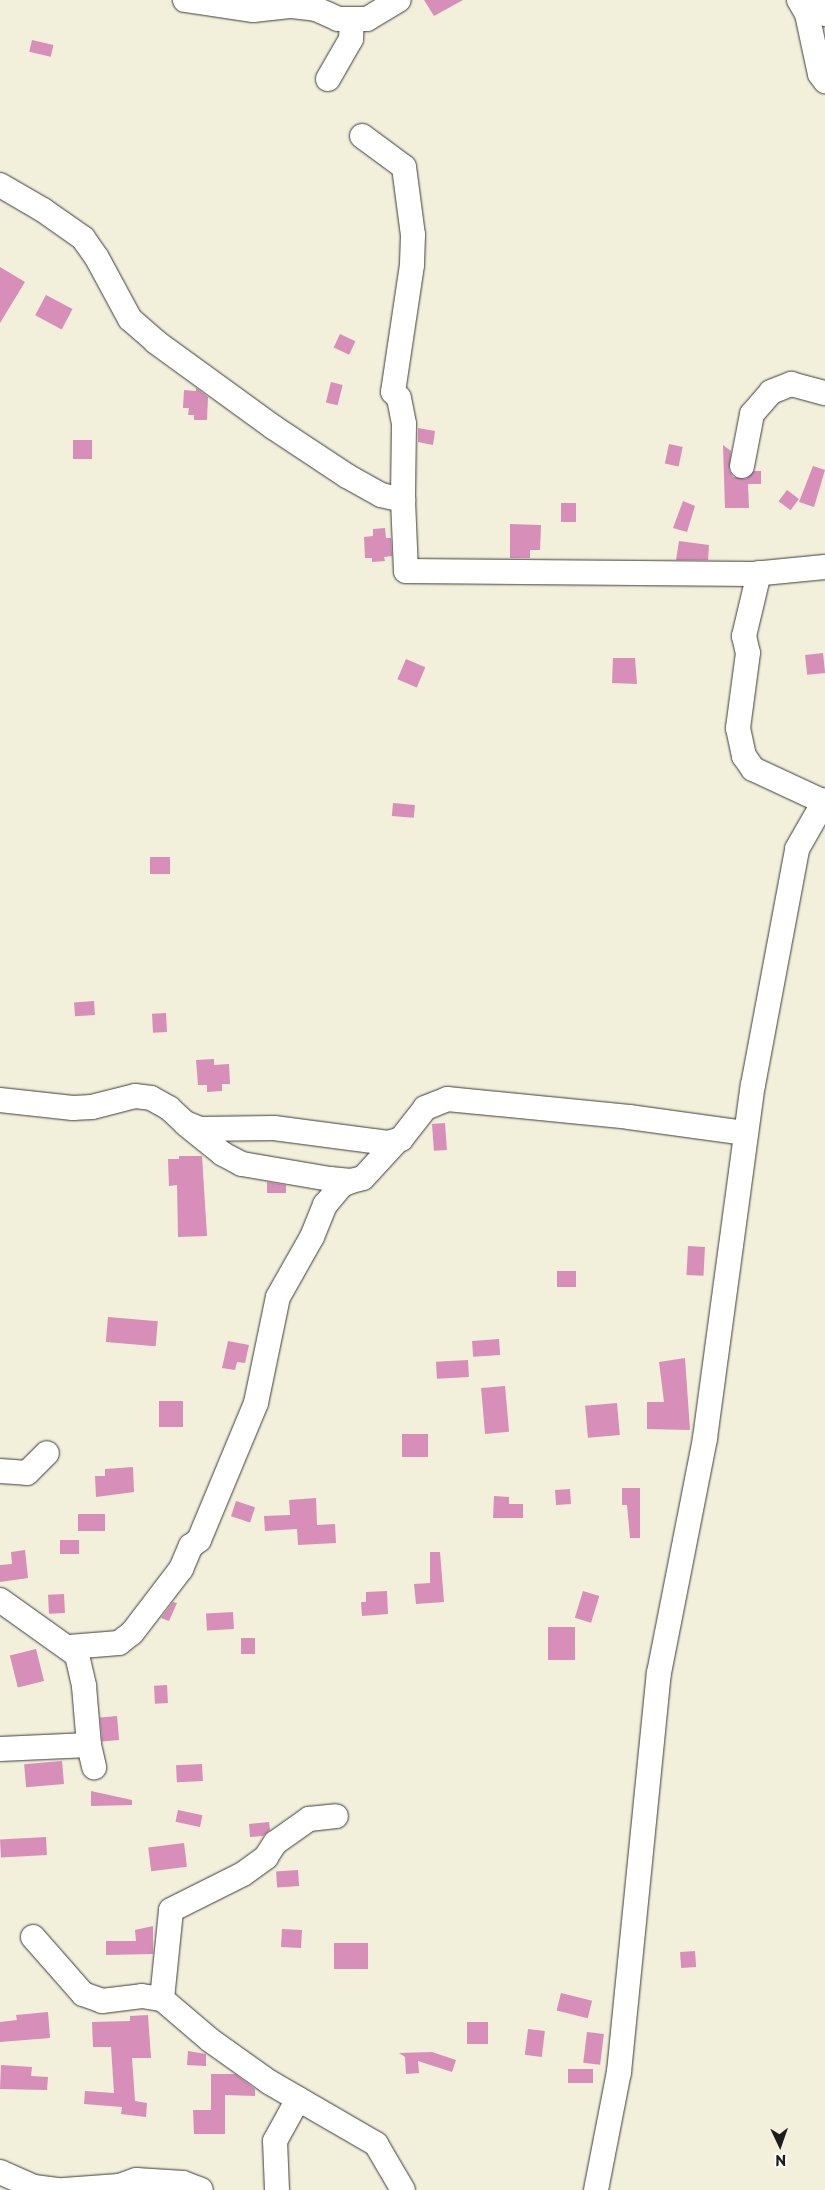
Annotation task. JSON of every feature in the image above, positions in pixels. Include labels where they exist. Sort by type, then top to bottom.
[{"type":"street","points":[[185,0],[254,10],[292,6],[316,9],[338,19],[367,19],[399,0]]},
{"type":"street","points":[[799,0],[807,14],[820,74],[825,81]]},
{"type":"street","points":[[820,0],[825,14]]},
{"type":"street","points":[[328,80],[351,38],[352,19]]},
{"type":"street","points":[[362,136],[404,167],[413,235],[412,265],[393,392],[399,398],[404,424],[403,500],[406,571],[759,573],[825,567]]},
{"type":"street","points":[[0,185],[43,210],[82,238],[97,258],[130,319],[156,342],[273,427],[348,476],[382,495],[403,500]]},
{"type":"street","points":[[742,466],[752,414],[771,392],[791,384],[825,393]]},
{"type":"street","points":[[596,2190],[619,2072],[659,1673],[705,1438],[746,1133],[769,989],[797,849],[825,801],[753,769],[744,756],[738,728],[748,653],[744,636],[759,573]]},
{"type":"street","points":[[0,1100],[73,1108],[92,1107],[135,1096],[151,1098],[170,1108],[223,1154],[242,1164],[351,1181]]},
{"type":"street","points":[[69,1647],[119,1643],[132,1633],[181,1569],[191,1546],[199,1540],[256,1404],[278,1296],[312,1237],[325,1205],[342,1185],[372,1172],[425,1108],[447,1099],[629,1117],[746,1133]]},
{"type":"street","points":[[185,1123],[200,1129],[274,1128],[396,1142]]},
{"type":"street","points":[[0,1471],[27,1473],[47,1453]]},
{"type":"street","points":[[0,1600],[49,1637],[69,1647],[81,1665],[91,1756],[0,1750]]},
{"type":"street","points":[[162,1999],[171,1910],[243,1874],[266,1857],[275,1843],[309,1819],[336,1816]]},
{"type":"street","points":[[33,1937],[83,1994],[102,2001],[142,1996],[162,1999],[232,2057],[298,2099],[376,2144],[401,2190]]},
{"type":"street","points":[[277,2190],[275,2142],[298,2099]]},
{"type":"street","points":[[0,2172],[34,2187],[59,2190]]},
{"type":"street","points":[[64,2190],[119,2186],[136,2180],[182,2183],[201,2190]]},
{"type":"building","points":[[424,0],[463,0],[434,16]]},
{"type":"building","points":[[32,40],[53,45],[51,57],[29,52]]},
{"type":"building","points":[[0,267],[25,282],[0,323]]},
{"type":"building","points":[[46,295],[72,309],[62,329],[35,315]]},
{"type":"building","points":[[340,334],[355,341],[349,355],[334,348]]},
{"type":"building","points":[[331,382],[343,385],[338,405],[326,402]]},
{"type":"building","points":[[196,388],[208,397],[207,420],[194,420],[194,415],[188,415],[189,408],[183,408],[184,390],[196,391]]},
{"type":"building","points":[[418,428],[435,431],[433,445],[418,442]]},
{"type":"building","points":[[73,440],[92,440],[92,459],[73,459]]},
{"type":"building","points":[[669,444],[683,447],[679,466],[665,464]]},
{"type":"building","points":[[723,445],[731,451],[729,470],[733,477],[746,479],[754,471],[761,471],[761,484],[748,484],[749,508],[725,508]]},
{"type":"building","points":[[813,466],[825,470],[814,507],[799,502]]},
{"type":"building","points":[[787,490],[799,499],[791,510],[779,501]]},
{"type":"building","points":[[683,501],[695,506],[687,532],[673,528]]},
{"type":"building","points":[[561,503],[576,503],[576,522],[561,522]]},
{"type":"building","points":[[510,524],[541,525],[540,550],[530,550],[530,558],[510,558]]},
{"type":"building","points":[[385,528],[386,538],[391,538],[392,556],[384,557],[385,561],[372,562],[372,558],[365,558],[364,537],[373,536],[373,529]]},
{"type":"building","points":[[679,541],[709,545],[708,560],[676,560]]},
{"type":"building","points":[[823,653],[825,673],[807,675],[805,655]]},
{"type":"building","points":[[613,658],[635,658],[637,684],[612,683]]},
{"type":"building","points":[[406,659],[425,667],[417,687],[397,679]]},
{"type":"building","points":[[393,803],[415,805],[414,818],[392,816]]},
{"type":"building","points":[[150,857],[170,857],[170,874],[150,874]]},
{"type":"building","points":[[94,1001],[95,1015],[75,1016],[74,1002]]},
{"type":"building","points":[[166,1013],[167,1032],[153,1033],[152,1014]]},
{"type":"building","points":[[214,1059],[214,1065],[229,1064],[230,1084],[222,1084],[222,1091],[207,1092],[207,1085],[198,1085],[196,1060]]},
{"type":"building","points":[[445,1123],[447,1150],[434,1151],[432,1124]]},
{"type":"building","points":[[179,1156],[202,1156],[207,1236],[178,1237],[177,1185],[169,1186],[168,1159],[179,1159]]},
{"type":"building","points":[[267,1182],[286,1185],[286,1193],[267,1193]]},
{"type":"building","points":[[688,1246],[705,1247],[703,1276],[686,1275]]},
{"type":"building","points":[[557,1271],[576,1271],[576,1287],[557,1287]]},
{"type":"building","points":[[108,1317],[158,1321],[156,1346],[106,1342]]},
{"type":"building","points":[[499,1339],[500,1355],[473,1357],[472,1341]]},
{"type":"building","points":[[228,1341],[249,1345],[245,1363],[237,1362],[235,1370],[222,1368]]},
{"type":"building","points":[[685,1358],[690,1430],[647,1429],[647,1402],[664,1402],[659,1362]]},
{"type":"building","points":[[468,1360],[469,1377],[437,1379],[436,1362]]},
{"type":"building","points":[[505,1386],[509,1432],[485,1434],[481,1388]]},
{"type":"building","points":[[159,1401],[183,1401],[183,1427],[159,1427]]},
{"type":"building","points":[[617,1403],[620,1435],[588,1438],[585,1406]]},
{"type":"building","points":[[402,1434],[428,1434],[428,1457],[402,1457]]},
{"type":"building","points":[[133,1467],[134,1492],[96,1497],[95,1476],[105,1476],[105,1469]]},
{"type":"building","points":[[622,1488],[640,1488],[640,1538],[630,1538],[627,1505],[622,1505]]},
{"type":"building","points":[[570,1489],[571,1504],[556,1505],[555,1490]]},
{"type":"building","points":[[494,1496],[509,1497],[509,1504],[523,1504],[523,1518],[493,1518]]},
{"type":"building","points":[[316,1498],[317,1525],[335,1524],[336,1543],[298,1545],[297,1529],[265,1531],[264,1516],[290,1515],[289,1500]]},
{"type":"building","points":[[236,1501],[255,1507],[250,1522],[231,1516]]},
{"type":"building","points":[[78,1514],[105,1514],[105,1531],[78,1531]]},
{"type":"building","points":[[60,1540],[79,1540],[79,1554],[60,1554]]},
{"type":"building","points":[[25,1550],[28,1578],[0,1582],[0,1565],[12,1564],[11,1552]]},
{"type":"building","points":[[430,1552],[440,1552],[444,1602],[416,1604],[414,1584],[430,1583]]},
{"type":"building","points":[[387,1591],[388,1614],[362,1616],[361,1602],[366,1602],[366,1592]]},
{"type":"building","points":[[583,1591],[599,1596],[591,1623],[575,1618]]},
{"type":"building","points":[[64,1594],[65,1613],[49,1614],[48,1595]]},
{"type":"building","points":[[173,1602],[177,1603],[169,1621],[161,1618]]},
{"type":"building","points":[[233,1612],[234,1629],[207,1630],[206,1613]]},
{"type":"building","points":[[548,1627],[575,1627],[575,1660],[548,1660]]},
{"type":"building","points":[[241,1638],[255,1638],[255,1654],[241,1654]]},
{"type":"building","points":[[36,1649],[44,1681],[18,1688],[10,1656]]},
{"type":"building","points":[[167,1685],[168,1703],[155,1704],[154,1686]]},
{"type":"building","points":[[117,1716],[119,1740],[102,1741],[100,1717]]},
{"type":"building","points":[[62,1761],[64,1784],[26,1787],[24,1764]]},
{"type":"building","points":[[202,1764],[203,1781],[177,1782],[176,1765]]},
{"type":"building","points":[[91,1791],[132,1800],[132,1805],[91,1806]]},
{"type":"building","points":[[178,1810],[202,1815],[200,1827],[176,1822]]},
{"type":"building","points":[[269,1822],[270,1830],[263,1836],[250,1837],[249,1824]]},
{"type":"building","points":[[46,1837],[47,1855],[1,1857],[0,1839]]},
{"type":"building","points":[[184,1843],[187,1867],[151,1871],[148,1847]]},
{"type":"building","points":[[298,1870],[299,1886],[277,1887],[276,1872]]},
{"type":"building","points":[[153,1926],[153,1954],[106,1955],[106,1941],[136,1941],[135,1930]]},
{"type":"building","points":[[282,1929],[302,1930],[301,1948],[281,1947]]},
{"type":"building","points":[[334,1943],[368,1943],[368,1969],[334,1969]]},
{"type":"building","points":[[695,1951],[696,1967],[681,1968],[680,1952]]},
{"type":"building","points":[[561,1993],[592,2001],[588,2018],[557,2010]]},
{"type":"building","points":[[48,2012],[50,2038],[0,2042],[0,2022],[17,2020],[16,2015]]},
{"type":"building","points":[[148,2015],[151,2058],[132,2058],[135,2101],[147,2103],[146,2117],[121,2114],[122,2107],[84,2104],[85,2091],[114,2093],[111,2047],[93,2047],[92,2022],[130,2021],[130,2016]]},
{"type":"building","points":[[467,2022],[488,2022],[488,2044],[467,2044]]},
{"type":"building","points":[[528,2029],[545,2031],[542,2057],[525,2055]]},
{"type":"building","points":[[587,2032],[604,2034],[600,2065],[583,2063]]},
{"type":"building","points":[[188,2051],[206,2054],[206,2066],[187,2065]]},
{"type":"building","points":[[432,2052],[456,2060],[452,2072],[418,2061],[419,2073],[406,2074],[405,2057],[399,2053]]},
{"type":"building","points":[[1,2065],[32,2067],[31,2076],[48,2077],[47,2090],[0,2089]]},
{"type":"building","points":[[568,2069],[593,2069],[593,2083],[568,2083]]},
{"type":"building","points":[[211,2074],[235,2074],[255,2089],[255,2096],[225,2095],[225,2134],[194,2134],[193,2110],[211,2110]]}]
